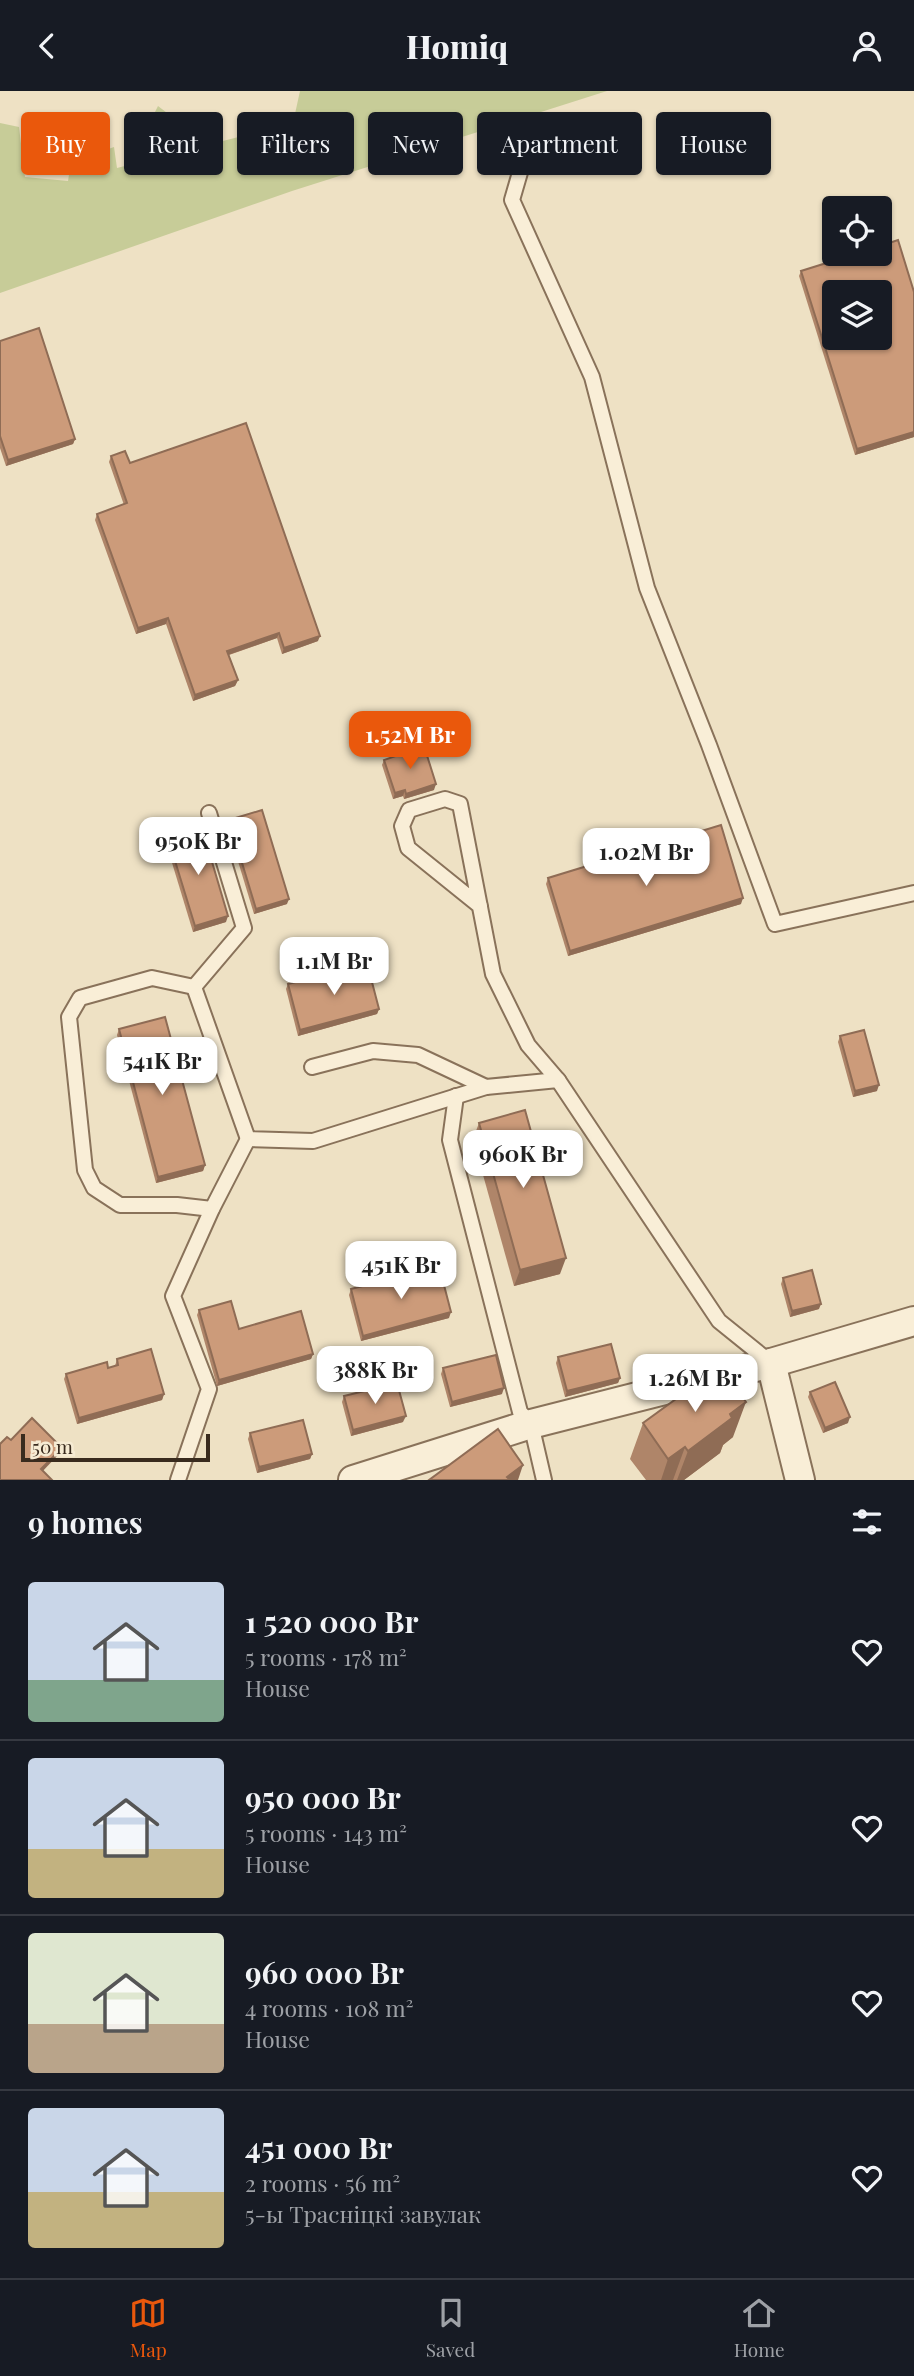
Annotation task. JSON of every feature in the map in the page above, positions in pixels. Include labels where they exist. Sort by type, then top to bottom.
[{"type":"street","points":[[353,1480],[531,1424],[771,1363],[914,1321]]},
{"type":"street","points":[[771,1363],[800,1480]]},
{"type":"lane","points":[[519,175],[512,200],[592,377],[647,589],[709,745],[775,925],[914,893]]},
{"type":"lane","points":[[480,906],[408,848],[402,826],[409,810],[445,799],[460,804],[480,906],[493,974],[528,1045],[558,1080],[719,1321],[771,1363]]},
{"type":"lane","points":[[194,987],[244,927],[209,813]]},
{"type":"lane","points":[[194,987],[152,978],[80,998],[69,1017],[85,1170],[94,1188],[120,1205],[212,1209]]},
{"type":"lane","points":[[178,1480],[209,1389],[173,1296],[212,1209],[248,1139],[194,987]]},
{"type":"lane","points":[[312,1067],[373,1051],[418,1055],[486,1087]]},
{"type":"lane","points":[[248,1139],[313,1141],[486,1087],[558,1080]]},
{"type":"lane","points":[[456,1096],[450,1140],[520,1412],[531,1424],[544,1480]]},
{"type":"green space","points":[[300,91],[607,91],[541,112],[477,112],[477,132],[463,137],[463,112],[368,112],[368,167],[354,171],[354,112],[295,112]]},
{"type":"green space","points":[[158,106],[166,112],[155,112]]},
{"type":"green space","points":[[0,123],[19,127],[21,175],[68,181],[69,175],[110,175],[110,148],[114,147],[117,168],[124,166],[124,175],[223,175],[223,141],[237,137],[237,175],[342,175],[0,293]]},
{"type":"building","points":[[898,240],[914,292],[914,432],[857,449],[826,350],[892,350],[892,280],[822,280],[822,338],[801,271],[822,264],[892,266],[892,242]]},
{"type":"building","points":[[39,328],[75,439],[8,460],[0,436],[0,341]]},
{"type":"building","points":[[246,423],[320,636],[284,648],[279,633],[227,651],[238,680],[195,695],[168,618],[138,628],[97,514],[127,503],[111,456],[125,451],[130,463]]},
{"type":"building","points":[[424,746],[436,784],[406,794],[405,790],[395,793],[384,760]]},
{"type":"building","points":[[262,810],[289,899],[256,909],[229,820]]},
{"type":"building","points":[[721,825],[743,898],[570,951],[548,878]]},
{"type":"building","points":[[202,828],[228,916],[195,926],[168,838]]},
{"type":"building","points":[[367,963],[379,1009],[300,1030],[288,984]]},
{"type":"building","points":[[165,1017],[205,1165],[158,1177],[119,1029]]},
{"type":"building","points":[[864,1030],[879,1085],[855,1091],[840,1036]]},
{"type":"building","points":[[525,1110],[566,1258],[520,1270],[479,1123]]},
{"type":"building","points":[[439,1266],[451,1312],[363,1336],[351,1289]]},
{"type":"building","points":[[812,1270],[821,1304],[792,1311],[783,1278]]},
{"type":"building","points":[[231,1301],[239,1329],[301,1311],[313,1354],[219,1380],[199,1310]]},
{"type":"building","points":[[611,1344],[620,1378],[567,1391],[558,1357]]},
{"type":"building","points":[[151,1349],[164,1394],[79,1418],[66,1374],[107,1362],[108,1368],[118,1365],[117,1359]]},
{"type":"building","points":[[496,1355],[504,1388],[452,1402],[443,1368]]},
{"type":"building","points":[[720,1367],[746,1402],[730,1414],[732,1418],[688,1451],[685,1447],[668,1459],[643,1423]]},
{"type":"building","points":[[835,1382],[850,1417],[825,1428],[810,1392]]},
{"type":"building","points":[[397,1383],[406,1416],[353,1430],[344,1396]]},
{"type":"building","points":[[32,1418],[62,1448],[41,1469],[52,1480],[0,1480],[0,1444],[7,1437],[11,1440]]},
{"type":"building","points":[[303,1420],[312,1454],[259,1467],[250,1433]]},
{"type":"building","points":[[498,1429],[523,1465],[507,1477],[510,1480],[429,1480]]}]
